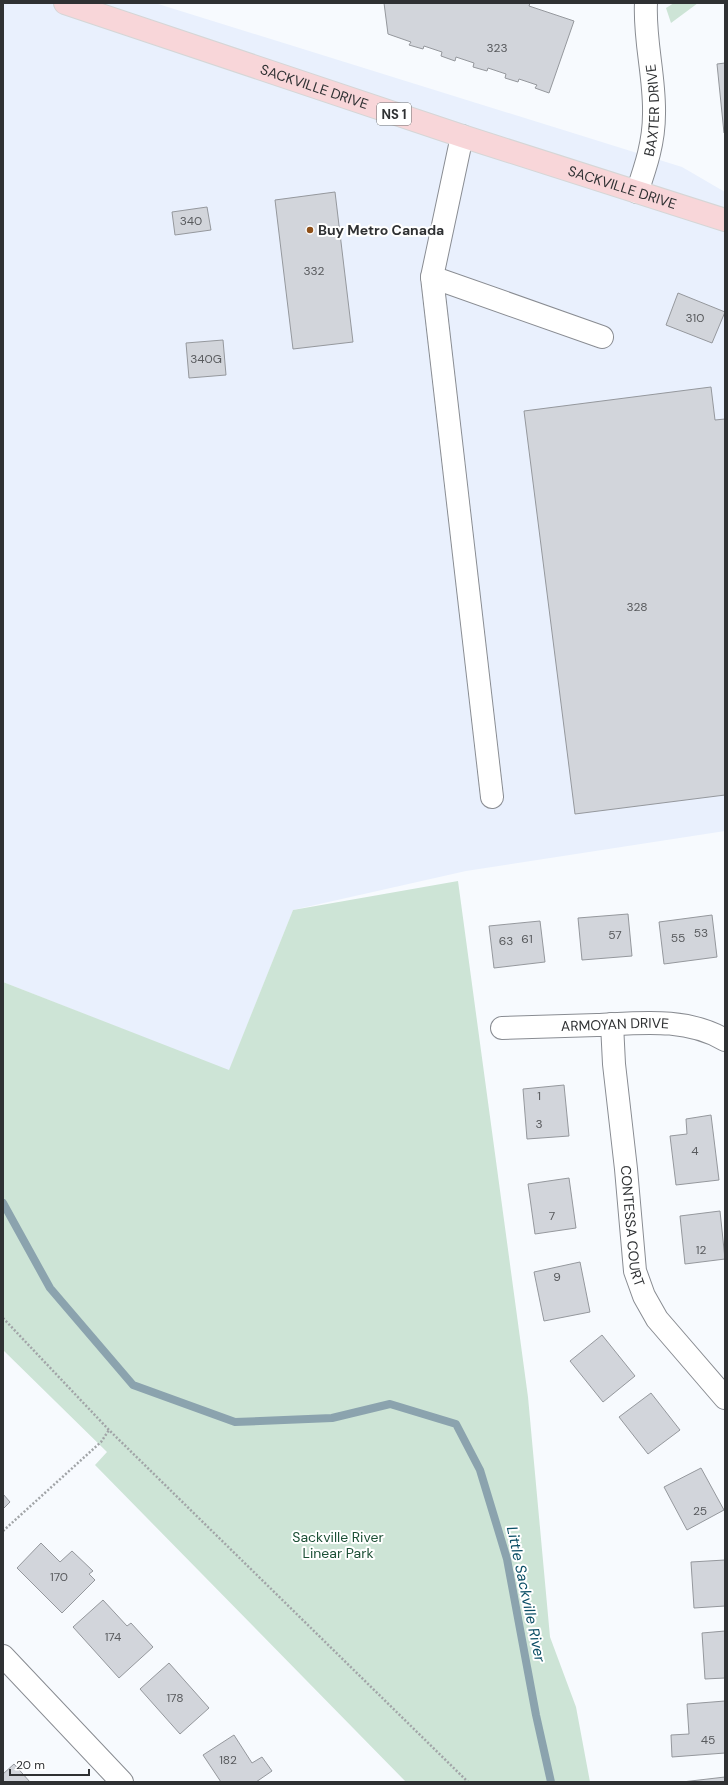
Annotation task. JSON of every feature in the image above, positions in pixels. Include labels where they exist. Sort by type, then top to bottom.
[{"type":"main road","name":"SACKVILLE DRIVE","points":[[65,3],[462,136],[725,220]]},
{"type":"street","name":"BAXTER DRIVE","points":[[637,192],[650,152],[654,126],[654,94],[648,52],[646,3]]},
{"type":"street","points":[[462,136],[432,277],[492,797]]},
{"type":"street","points":[[432,277],[602,337]]},
{"type":"street","name":"ARMOYAN DRIVE","points":[[502,1028],[652,1022],[684,1025],[715,1034],[725,1040]]},
{"type":"street","name":"CONTESSA COURT","points":[[612,1024],[614,1064],[626,1169],[635,1271],[644,1296],[657,1319],[725,1398]]},
{"type":"street","points":[[3,1656],[122,1782]]},
{"type":"path","points":[[3,1318],[109,1430],[468,1782]]},
{"type":"path","points":[[3,1531],[101,1442],[109,1430]]},
{"type":"shaded area","points":[[3,3],[155,3],[682,167],[725,192],[725,831],[466,871],[293,910],[229,1071],[3,982]]},
{"type":"green space","points":[[674,3],[698,3],[671,23],[666,8]]},
{"type":"green space","name":"Sackville River Linear Park","points":[[458,881],[528,1397],[550,1637],[576,1707],[590,1782],[406,1782],[95,1465],[107,1452],[3,1350],[3,982],[229,1070],[293,910]]},
{"type":"building","points":[[384,3],[530,3],[529,6],[574,21],[549,93],[535,88],[537,85],[519,79],[518,82],[505,78],[506,74],[488,68],[487,71],[473,67],[474,63],[456,57],[455,61],[441,56],[442,52],[424,46],[423,49],[409,45],[411,42],[388,34]]},
{"type":"building","points":[[725,63],[725,133],[724,133],[717,64]]},
{"type":"building","points":[[335,192],[353,342],[293,349],[275,200]]},
{"type":"building","points":[[207,207],[211,230],[175,235],[172,212]]},
{"type":"building","points":[[678,293],[725,312],[712,343],[666,325]]},
{"type":"building","points":[[223,340],[226,375],[189,378],[186,343]]},
{"type":"building","points":[[711,387],[715,420],[725,419],[725,795],[575,814],[524,411]]},
{"type":"building","points":[[628,914],[632,956],[582,960],[578,918]]},
{"type":"building","points":[[712,915],[717,957],[664,964],[659,922]]},
{"type":"building","points":[[540,921],[545,962],[494,968],[489,926]]},
{"type":"building","points":[[564,1085],[569,1136],[527,1139],[523,1089]]},
{"type":"building","points":[[711,1115],[719,1180],[676,1185],[670,1136],[687,1134],[686,1119]]},
{"type":"building","points":[[569,1178],[576,1228],[535,1234],[528,1184]]},
{"type":"building","points":[[720,1211],[725,1259],[685,1264],[680,1216]]},
{"type":"building","points":[[580,1262],[590,1312],[544,1321],[534,1272]]},
{"type":"building","points":[[602,1335],[635,1376],[603,1402],[570,1361]]},
{"type":"building","points":[[651,1393],[680,1430],[648,1454],[619,1417]]},
{"type":"building","points":[[701,1468],[724,1510],[687,1530],[664,1487]]},
{"type":"building","points":[[3,1494],[10,1502],[3,1509]]},
{"type":"building","points":[[41,1543],[60,1562],[72,1551],[93,1571],[89,1574],[95,1580],[62,1613],[17,1568]]},
{"type":"building","points":[[725,1560],[725,1606],[694,1608],[691,1562]]},
{"type":"building","points":[[103,1600],[127,1626],[131,1623],[153,1647],[119,1678],[73,1627]]},
{"type":"building","points":[[725,1631],[725,1678],[705,1679],[702,1633]]},
{"type":"building","points":[[169,1663],[209,1708],[180,1734],[140,1689]]},
{"type":"building","points":[[725,1701],[725,1753],[672,1757],[671,1735],[689,1734],[687,1704]]},
{"type":"building","points":[[234,1735],[252,1763],[262,1757],[272,1771],[256,1782],[221,1782],[203,1755]]},
{"type":"building","points":[[14,1764],[30,1782],[3,1782],[3,1774]]},
{"type":"building","points":[[725,1777],[725,1782],[682,1782]]},
{"type":"waterway","name":"Little Sackville River","points":[[3,1203],[50,1288],[133,1385],[235,1422],[332,1418],[390,1404],[456,1424],[480,1470],[507,1559],[536,1715],[551,1782]]},
{"type":"place","name":"Buy Metro Canada","points":[[310,230]]}]
